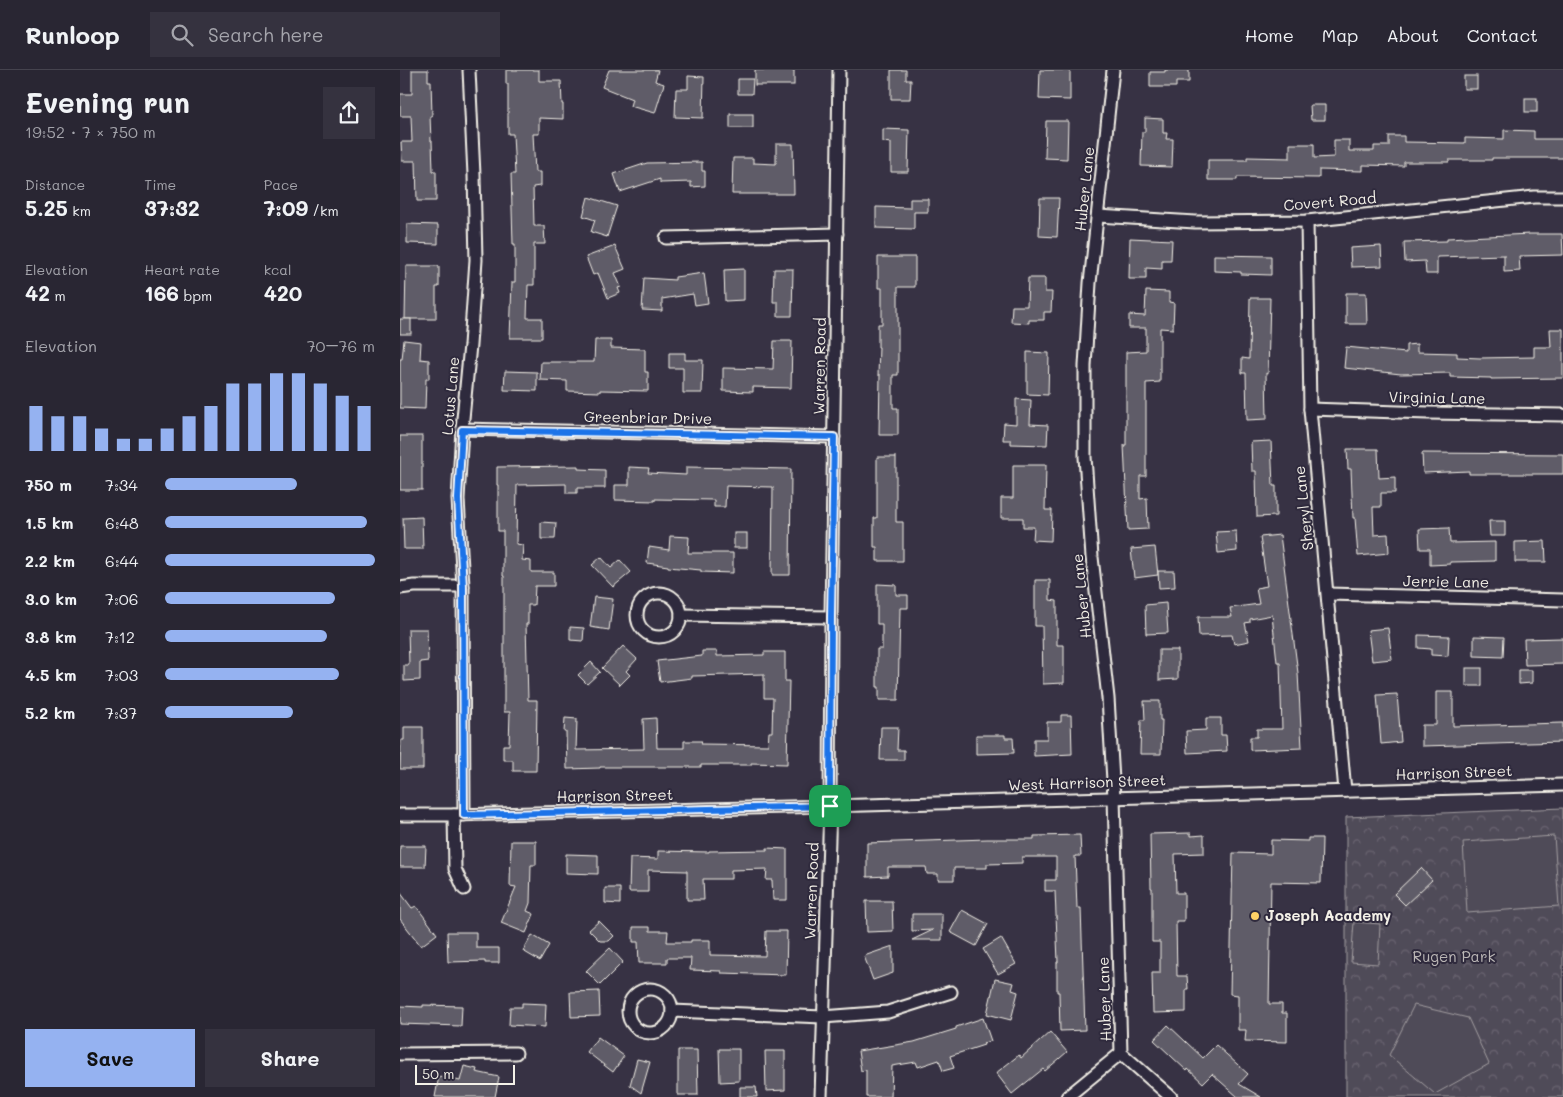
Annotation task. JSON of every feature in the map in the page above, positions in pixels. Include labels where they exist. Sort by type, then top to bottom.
[{"type":"street","name":"Lotus Lane","points":[[464,889],[456,869],[459,815],[463,586],[458,499],[476,260],[469,70]]},
{"type":"street","name":"Warren Road","points":[[821,1097],[830,806],[839,70]]},
{"type":"street","name":"Huber Lane","points":[[1113,70],[1090,283],[1085,366],[1085,457],[1092,557],[1108,698],[1114,797],[1121,1053],[1171,1097]]},
{"type":"street","name":"Covert Road","points":[[1098,216],[1195,222],[1306,221],[1534,197],[1563,197]]},
{"type":"street","name":"Sheryl Lane","points":[[1306,221],[1310,409],[1345,791]]},
{"type":"street","points":[[666,238],[837,234]]},
{"type":"street","name":"Virginia Lane","points":[[1310,409],[1563,415]]},
{"type":"street","name":"Greenbriar Drive","points":[[462,430],[834,437]]},
{"type":"street","points":[[400,588],[414,586],[463,586]]},
{"type":"street","name":"Jerrie Lane","points":[[1328,594],[1563,600]]},
{"type":"street","points":[[681,614],[831,617]]},
{"type":"street","name":"Harrison Street","points":[[1345,791],[1563,784]]},
{"type":"street","name":"West Harrison Street","points":[[830,806],[1345,791]]},
{"type":"street","name":"Harrison Street","points":[[400,815],[830,806]]},
{"type":"street","points":[[672,1011],[823,1017],[888,1012],[951,992]]},
{"type":"street","points":[[400,1054],[516,1053]]},
{"type":"street","points":[[1067,1097],[1121,1053]]},
{"type":"green space","name":"Rugen Park","points":[[1563,808],[1563,1097],[1346,1097],[1346,817]]},
{"type":"green space","points":[[1554,836],[1559,906],[1467,913],[1463,842]]},
{"type":"green space","points":[[1354,922],[1380,924],[1378,964],[1351,962]]},
{"type":"green space","points":[[1414,1005],[1468,1018],[1489,1064],[1435,1094],[1389,1055]]},
{"type":"building","points":[[412,70],[428,70],[428,81],[431,81],[431,141],[433,171],[436,171],[436,201],[417,201],[416,161],[402,161],[401,142],[412,142],[411,116],[400,116],[400,94],[412,94]]},
{"type":"building","points":[[506,70],[539,70],[539,81],[561,81],[563,119],[539,118],[539,134],[533,134],[535,172],[540,172],[540,186],[533,187],[534,226],[544,226],[545,244],[534,244],[534,285],[528,285],[527,318],[542,318],[542,338],[510,338],[512,282],[515,282],[511,174],[515,174],[513,134],[508,134],[508,84],[506,84]]},
{"type":"building","points":[[609,70],[658,70],[655,81],[664,84],[655,113],[630,106],[632,99],[602,87]]},
{"type":"building","points":[[755,70],[794,70],[794,85],[755,85]]},
{"type":"building","points":[[891,70],[906,70],[906,80],[911,80],[910,99],[891,99]]},
{"type":"building","points":[[1040,70],[1070,70],[1070,100],[1039,99]]},
{"type":"building","points":[[1165,70],[1189,70],[1189,82],[1176,82],[1176,87],[1150,87],[1150,72],[1165,72]]},
{"type":"building","points":[[688,76],[704,77],[703,118],[675,117],[676,89],[688,89]]},
{"type":"building","points":[[1464,76],[1477,76],[1477,89],[1464,89]]},
{"type":"building","points":[[738,79],[753,79],[752,94],[738,94]]},
{"type":"building","points":[[1525,98],[1537,98],[1537,112],[1525,112]]},
{"type":"building","points":[[1310,105],[1325,105],[1325,120],[1311,120]]},
{"type":"building","points":[[730,114],[753,114],[753,128],[730,128]]},
{"type":"building","points":[[1145,118],[1163,119],[1163,133],[1167,133],[1166,139],[1173,139],[1172,167],[1141,166],[1142,132],[1145,132]]},
{"type":"building","points":[[1046,121],[1068,121],[1067,159],[1045,158]]},
{"type":"building","points":[[883,129],[909,130],[908,172],[891,172],[891,143],[883,142]]},
{"type":"building","points":[[1504,130],[1534,131],[1534,139],[1563,139],[1563,158],[1492,158],[1492,160],[1449,160],[1449,162],[1404,162],[1404,166],[1363,165],[1363,171],[1319,170],[1319,178],[1237,177],[1237,180],[1208,180],[1208,160],[1247,160],[1247,157],[1290,158],[1290,144],[1314,144],[1314,158],[1334,157],[1334,140],[1349,140],[1349,151],[1374,151],[1374,146],[1389,146],[1389,136],[1404,136],[1404,142],[1465,143],[1465,138],[1504,139]]},
{"type":"building","points":[[776,144],[793,144],[794,194],[732,194],[733,158],[753,158],[753,163],[776,164]]},
{"type":"building","points":[[702,162],[702,171],[705,171],[705,186],[691,187],[691,182],[660,183],[660,179],[620,192],[614,174],[647,163]]},
{"type":"building","points":[[588,197],[617,206],[607,237],[591,232],[595,220],[583,216]]},
{"type":"building","points":[[1040,198],[1059,198],[1057,237],[1039,236]]},
{"type":"building","points":[[910,199],[928,199],[928,212],[914,212],[914,229],[876,228],[876,207],[910,208]]},
{"type":"building","points":[[407,224],[438,225],[438,244],[407,243]]},
{"type":"building","points":[[1562,234],[1563,255],[1519,256],[1520,271],[1504,272],[1504,255],[1437,257],[1437,274],[1426,274],[1425,261],[1405,262],[1404,242],[1447,241],[1447,238]]},
{"type":"building","points":[[1130,238],[1172,240],[1171,260],[1162,260],[1162,269],[1146,268],[1146,279],[1129,279]]},
{"type":"building","points":[[615,246],[625,269],[615,273],[621,287],[618,288],[620,293],[608,298],[598,273],[593,275],[586,257]]},
{"type":"building","points":[[1381,246],[1382,266],[1351,267],[1350,248]]},
{"type":"building","points":[[1214,255],[1271,256],[1271,275],[1214,271]]},
{"type":"building","points":[[878,257],[915,257],[915,287],[898,287],[898,375],[893,375],[893,408],[898,408],[898,435],[879,435],[880,375],[878,375],[878,324],[882,324],[882,288],[878,288]]},
{"type":"building","points":[[406,266],[439,266],[439,287],[436,287],[436,319],[405,319]]},
{"type":"building","points":[[744,269],[744,300],[725,301],[724,270]]},
{"type":"building","points":[[774,269],[793,269],[792,316],[778,316],[778,302],[773,302]]},
{"type":"building","points":[[704,273],[708,303],[695,305],[693,294],[662,299],[662,311],[642,310],[644,278],[675,280],[675,277]]},
{"type":"building","points":[[1028,278],[1045,278],[1045,292],[1052,292],[1051,312],[1044,312],[1044,320],[1029,320],[1029,323],[1011,322],[1012,306],[1027,306]]},
{"type":"building","points":[[1146,291],[1169,292],[1169,302],[1174,303],[1173,329],[1160,328],[1160,382],[1146,383],[1146,476],[1140,476],[1140,499],[1147,498],[1148,529],[1128,530],[1124,445],[1126,445],[1126,352],[1146,351],[1146,328],[1129,328],[1129,315],[1145,316]]},
{"type":"building","points":[[1346,293],[1366,293],[1367,324],[1346,324]]},
{"type":"building","points":[[1250,298],[1270,298],[1268,374],[1266,373],[1267,419],[1247,420],[1246,373],[1242,373],[1242,358],[1249,359]]},
{"type":"building","points":[[400,319],[411,319],[411,334],[400,334]]},
{"type":"building","points":[[1550,329],[1563,329],[1563,378],[1491,379],[1450,377],[1450,373],[1401,374],[1344,368],[1346,347],[1406,353],[1406,345],[1417,344],[1417,352],[1457,353],[1457,357],[1534,357],[1534,347],[1551,347]]},
{"type":"building","points":[[404,340],[421,342],[420,359],[429,360],[429,379],[426,379],[425,409],[400,408],[400,359],[402,359]]},
{"type":"building","points":[[595,340],[611,340],[611,348],[645,349],[645,372],[648,372],[648,391],[567,391],[567,381],[540,380],[541,362],[594,362]]},
{"type":"building","points":[[774,341],[792,341],[791,388],[753,387],[753,392],[723,391],[723,368],[773,369]]},
{"type":"building","points":[[1027,352],[1049,353],[1048,395],[1027,394]]},
{"type":"building","points":[[669,353],[685,353],[685,360],[703,360],[702,393],[683,393],[683,368],[669,368]]},
{"type":"building","points":[[505,371],[537,372],[537,391],[504,390]]},
{"type":"building","points":[[1016,399],[1031,400],[1030,424],[1048,425],[1047,445],[1011,444],[1011,440],[1003,440],[1004,423],[1016,424]]},
{"type":"building","points":[[400,436],[422,436],[422,490],[400,490]]},
{"type":"building","points":[[1271,441],[1273,486],[1276,486],[1276,516],[1257,517],[1256,471],[1252,471],[1251,442]]},
{"type":"building","points":[[1347,449],[1378,449],[1379,478],[1395,477],[1395,493],[1381,493],[1381,507],[1373,507],[1374,535],[1388,534],[1389,553],[1358,556],[1355,518],[1353,518],[1351,469],[1348,469]]},
{"type":"building","points":[[1422,453],[1563,454],[1563,474],[1469,474],[1469,471],[1423,473]]},
{"type":"building","points":[[877,457],[896,457],[896,522],[903,522],[903,561],[877,561],[877,547],[874,547],[874,518],[877,518]]},
{"type":"building","points":[[1013,465],[1046,465],[1045,510],[1052,510],[1051,541],[1033,540],[1034,527],[1023,527],[1023,518],[1001,518],[1001,498],[1013,498]]},
{"type":"building","points":[[578,466],[578,469],[605,470],[605,488],[577,488],[577,493],[566,493],[566,484],[517,485],[516,544],[523,545],[522,560],[531,561],[531,572],[554,572],[554,586],[535,586],[534,605],[528,605],[528,624],[526,624],[528,700],[537,700],[536,771],[513,771],[513,760],[503,760],[503,745],[509,745],[510,712],[504,712],[503,531],[498,531],[497,467]]},
{"type":"building","points":[[629,467],[649,468],[648,473],[686,475],[686,467],[791,469],[790,575],[772,575],[773,487],[726,486],[725,507],[714,507],[714,500],[615,500],[615,485],[629,485]]},
{"type":"building","points":[[422,517],[423,549],[404,549],[403,518]]},
{"type":"building","points":[[1489,521],[1505,521],[1505,536],[1490,536]]},
{"type":"building","points":[[541,522],[556,523],[555,539],[541,539]]},
{"type":"building","points":[[1449,528],[1450,543],[1495,542],[1495,561],[1450,562],[1450,564],[1430,565],[1430,549],[1420,549],[1419,529]]},
{"type":"building","points":[[1236,531],[1237,551],[1218,553],[1216,532]]},
{"type":"building","points":[[734,533],[747,533],[747,548],[734,548]]},
{"type":"building","points":[[1280,535],[1298,673],[1302,748],[1250,750],[1250,737],[1257,737],[1257,729],[1282,729],[1280,662],[1277,662],[1272,615],[1250,619],[1250,622],[1245,623],[1249,641],[1234,644],[1232,635],[1199,636],[1198,617],[1232,617],[1230,608],[1259,604],[1256,588],[1267,586],[1260,537]]},
{"type":"building","points":[[670,536],[689,537],[688,553],[733,553],[733,573],[701,572],[701,570],[647,563],[649,547],[669,550]]},
{"type":"building","points":[[1545,541],[1546,562],[1515,562],[1515,542]]},
{"type":"building","points":[[1155,547],[1158,575],[1134,578],[1131,549]]},
{"type":"building","points":[[601,557],[611,568],[620,560],[631,572],[613,587],[592,565]]},
{"type":"building","points":[[1158,571],[1174,571],[1175,587],[1159,588]]},
{"type":"building","points":[[1035,580],[1050,580],[1050,600],[1057,601],[1057,645],[1064,645],[1064,683],[1043,684],[1042,626],[1035,626]]},
{"type":"building","points":[[877,584],[896,585],[896,595],[908,595],[908,608],[900,608],[898,700],[879,700],[877,649],[882,649],[882,624],[877,624]]},
{"type":"building","points":[[594,597],[613,599],[609,630],[590,627]]},
{"type":"building","points":[[1166,603],[1168,633],[1146,634],[1145,605]]},
{"type":"building","points":[[570,627],[584,628],[583,641],[570,640]]},
{"type":"building","points":[[1388,628],[1392,659],[1372,661],[1368,630]]},
{"type":"building","points":[[408,629],[427,629],[428,661],[420,662],[420,680],[404,681],[404,665],[409,665]]},
{"type":"building","points":[[1418,635],[1449,636],[1448,656],[1431,655],[1431,649],[1418,648]]},
{"type":"building","points":[[1474,636],[1504,637],[1503,657],[1474,656]]},
{"type":"building","points":[[1563,638],[1563,664],[1525,665],[1524,639]]},
{"type":"building","points":[[623,646],[637,659],[626,671],[630,675],[620,685],[602,668]]},
{"type":"building","points":[[1159,650],[1178,650],[1178,679],[1159,680]]},
{"type":"building","points":[[702,651],[717,651],[717,656],[764,655],[764,652],[785,652],[785,681],[789,681],[787,764],[751,763],[751,765],[701,765],[701,767],[600,767],[567,769],[566,732],[564,732],[565,718],[577,719],[576,750],[644,749],[643,719],[656,718],[657,748],[684,748],[684,741],[702,741],[701,744],[768,745],[769,732],[772,732],[773,698],[764,698],[764,674],[692,676],[692,678],[660,682],[657,661],[702,656]]},
{"type":"building","points":[[591,662],[600,672],[587,684],[578,675]]},
{"type":"building","points":[[1466,668],[1482,668],[1482,686],[1466,686]]},
{"type":"building","points":[[1519,670],[1532,670],[1532,683],[1519,684]]},
{"type":"building","points":[[1436,692],[1453,692],[1453,726],[1563,723],[1563,742],[1422,746],[1422,725],[1436,725]]},
{"type":"building","points":[[1397,694],[1401,742],[1381,744],[1377,695]]},
{"type":"building","points":[[1144,701],[1160,701],[1160,720],[1162,720],[1161,754],[1140,754],[1141,720],[1145,720]]},
{"type":"building","points":[[1061,715],[1071,715],[1072,754],[1034,756],[1034,739],[1047,739],[1047,722],[1061,722]]},
{"type":"building","points":[[1206,718],[1221,718],[1221,735],[1226,735],[1227,751],[1187,753],[1186,731],[1206,730]]},
{"type":"building","points":[[404,727],[423,727],[423,769],[400,769],[401,740],[404,740]]},
{"type":"building","points":[[881,727],[898,727],[897,750],[904,750],[904,760],[880,760]]},
{"type":"building","points":[[976,735],[1005,735],[1005,738],[1013,738],[1014,753],[976,754]]},
{"type":"building","points":[[1191,833],[1191,836],[1204,835],[1204,853],[1175,854],[1176,893],[1184,893],[1184,921],[1176,921],[1177,976],[1187,976],[1186,1012],[1153,1013],[1152,973],[1160,973],[1160,942],[1152,942],[1150,834]]},
{"type":"building","points":[[1080,835],[1081,856],[1075,856],[1077,908],[1081,908],[1085,1030],[1060,1031],[1059,992],[1057,992],[1058,962],[1055,891],[1045,891],[1045,880],[1056,880],[1056,857],[1022,857],[1022,863],[987,864],[987,868],[954,868],[954,880],[938,880],[938,874],[927,874],[926,867],[888,867],[888,876],[867,877],[867,843],[1034,839],[1034,836]]},
{"type":"building","points":[[1308,838],[1322,838],[1321,883],[1271,882],[1269,1004],[1282,1004],[1282,1013],[1287,1013],[1287,1042],[1245,1041],[1246,1030],[1238,1030],[1238,995],[1230,994],[1233,853],[1271,854],[1271,840],[1308,841]]},
{"type":"building","points":[[511,841],[536,841],[536,865],[531,865],[530,903],[527,911],[534,914],[526,933],[501,923],[516,887],[510,886]]},
{"type":"building","points":[[400,846],[426,846],[425,867],[400,867]]},
{"type":"building","points":[[767,848],[787,849],[787,900],[773,900],[772,880],[766,880],[767,869],[731,870],[731,879],[703,879],[704,900],[687,900],[687,871],[648,870],[648,892],[629,892],[630,858],[658,859],[658,851],[709,852],[767,850]]},
{"type":"building","points":[[566,854],[598,855],[598,874],[566,873]]},
{"type":"building","points":[[1421,868],[1432,880],[1405,905],[1394,894]]},
{"type":"building","points":[[605,888],[620,888],[620,904],[605,903]]},
{"type":"building","points":[[400,892],[412,908],[416,906],[437,934],[421,946],[400,919]]},
{"type":"building","points":[[866,901],[892,901],[893,931],[867,932]]},
{"type":"building","points":[[962,910],[988,924],[976,946],[950,932]]},
{"type":"building","points":[[912,914],[942,914],[942,940],[912,940],[933,930],[912,931]]},
{"type":"building","points":[[599,921],[614,936],[609,941],[600,941],[589,930]]},
{"type":"building","points":[[633,927],[650,927],[650,931],[668,931],[667,942],[710,940],[710,955],[765,956],[766,931],[787,931],[786,975],[690,970],[691,958],[667,958],[667,963],[639,963],[638,942],[633,942]]},
{"type":"building","points":[[447,932],[476,932],[476,948],[499,948],[499,963],[485,963],[485,961],[448,962]]},
{"type":"building","points":[[532,935],[549,945],[540,961],[523,951]]},
{"type":"building","points":[[1001,938],[1016,964],[998,974],[983,949]]},
{"type":"building","points":[[893,946],[893,973],[873,980],[864,956]]},
{"type":"building","points":[[610,948],[623,962],[600,985],[586,971]]},
{"type":"building","points":[[995,979],[1014,983],[1012,990],[1018,992],[1011,1020],[987,1014]]},
{"type":"building","points":[[599,991],[600,1016],[571,1017],[570,992]]},
{"type":"building","points":[[522,1003],[546,1004],[545,1027],[509,1025],[510,1007],[522,1007]]},
{"type":"building","points":[[423,1005],[462,1006],[461,1026],[400,1024],[400,1006],[423,1007]]},
{"type":"building","points":[[983,1018],[991,1041],[950,1056],[954,1068],[943,1071],[939,1060],[918,1067],[916,1062],[892,1066],[891,1097],[866,1097],[866,1070],[861,1071],[858,1051],[914,1042],[956,1029],[956,1027]]},
{"type":"building","points":[[1168,1025],[1203,1058],[1216,1045],[1248,1074],[1239,1084],[1261,1097],[1238,1097],[1212,1074],[1203,1083],[1188,1069],[1187,1071],[1154,1040]]},
{"type":"building","points":[[1050,1032],[1067,1052],[1045,1071],[1043,1069],[1012,1094],[996,1073],[1019,1055],[1021,1058]]},
{"type":"building","points":[[598,1037],[624,1056],[613,1072],[587,1052]]},
{"type":"building","points":[[719,1049],[739,1049],[739,1081],[720,1082]]},
{"type":"building","points":[[678,1050],[697,1050],[698,1095],[678,1095]]},
{"type":"building","points":[[765,1051],[785,1051],[785,1090],[766,1091]]},
{"type":"building","points":[[637,1059],[650,1062],[641,1093],[630,1085]]},
{"type":"building","points":[[464,1066],[477,1069],[476,1072],[499,1077],[495,1097],[435,1097],[439,1076],[460,1081]]},
{"type":"building","points":[[740,1087],[756,1087],[757,1097],[740,1097]]},
{"type":"place","name":"Joseph Academy","points":[[1255,916]]},
{"type":"route","points":[[462,430],[834,437],[830,806],[464,815],[463,586],[458,499],[462,430]]}]
